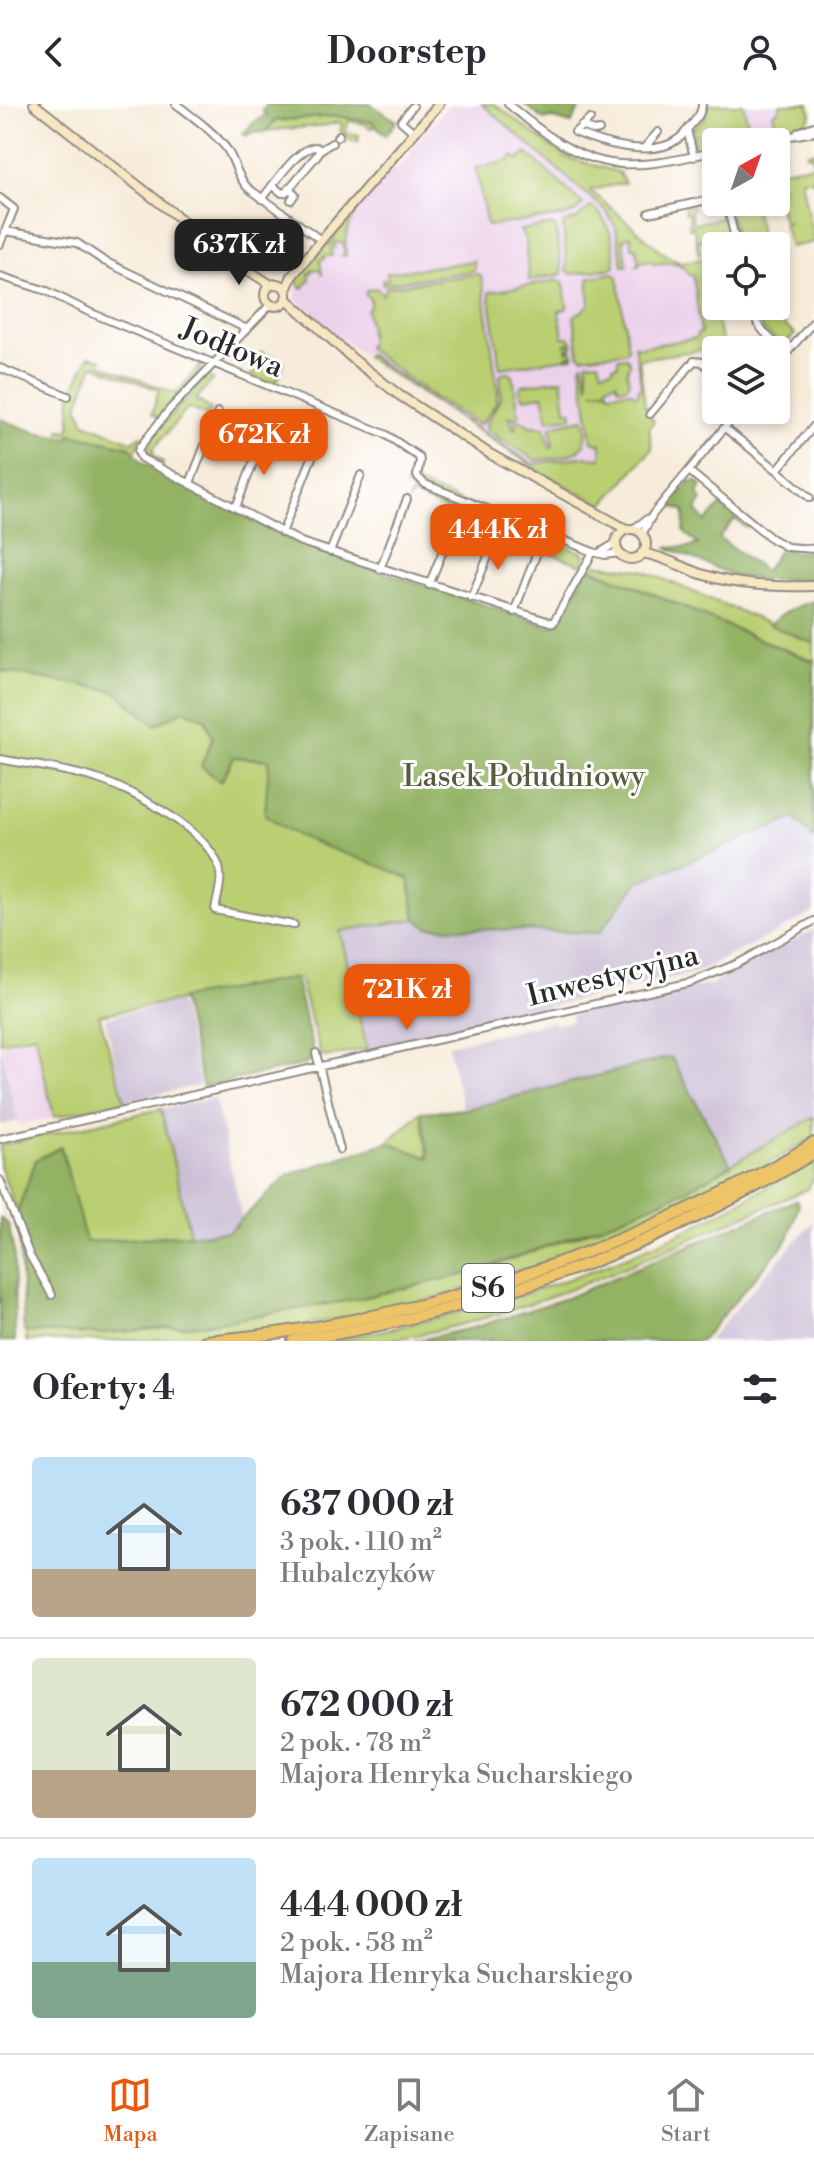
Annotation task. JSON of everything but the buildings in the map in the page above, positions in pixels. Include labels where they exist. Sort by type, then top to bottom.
[{"type":"highway","name":"S6","points":[[205,1341],[353,1321],[440,1302],[534,1273],[675,1215],[754,1177],[814,1143]]},
{"type":"highway","name":"S6","points":[[293,1341],[440,1312],[554,1277],[665,1233],[751,1190],[814,1153]]},
{"type":"main road","points":[[34,104],[278,292],[353,359],[490,454],[642,534],[643,550]]},
{"type":"main road","points":[[269,303],[439,104]]},
{"type":"main road","points":[[269,303],[278,292]]},
{"type":"main road","points":[[598,513],[613,526],[619,553],[633,558],[643,550]]},
{"type":"main road","points":[[617,539],[630,529]]},
{"type":"main road","points":[[643,550],[702,574],[737,583],[765,587],[814,586]]},
{"type":"street","points":[[176,104],[224,145],[239,178],[262,199],[321,240]]},
{"type":"street","points":[[508,104],[548,136],[570,150],[596,160],[629,166],[654,165],[702,155]]},
{"type":"street","points":[[590,119],[575,132],[611,146],[645,147],[675,142],[702,110],[702,104]]},
{"type":"street","points":[[413,106],[401,121],[415,133]]},
{"type":"street","points":[[581,126],[599,130]]},
{"type":"street","points":[[790,135],[814,129]]},
{"type":"street","points":[[687,130],[694,157]]},
{"type":"street","points":[[645,147],[658,132]]},
{"type":"street","points":[[273,186],[282,193],[289,188],[320,150],[332,143]]},
{"type":"street","points":[[262,199],[305,148],[316,147],[320,150]]},
{"type":"street","points":[[629,166],[631,148]]},
{"type":"street","points":[[289,188],[295,194],[291,200]]},
{"type":"street","points":[[0,198],[14,209],[0,244]]},
{"type":"street","points":[[649,213],[702,201]]},
{"type":"street","points":[[5,231],[74,242],[104,261],[247,329]]},
{"type":"street","name":"Jodłowa","points":[[0,276],[47,291],[83,310],[395,439],[420,459],[417,476],[425,484],[596,552]]},
{"type":"street","points":[[269,303],[169,410],[139,448],[139,454],[147,461],[282,533],[380,569],[554,623],[596,552],[611,548],[617,539]]},
{"type":"street","points":[[790,349],[814,321]]},
{"type":"street","points":[[650,414],[694,361],[702,363]]},
{"type":"street","points":[[0,368],[68,396]]},
{"type":"street","points":[[190,483],[218,412]]},
{"type":"street","points":[[642,534],[653,514],[728,424]]},
{"type":"street","points":[[725,428],[810,498]]},
{"type":"street","points":[[777,470],[813,429]]},
{"type":"street","points":[[236,507],[264,435]]},
{"type":"street","points":[[282,533],[313,455]]},
{"type":"street","points":[[689,471],[777,542],[794,548],[814,549]]},
{"type":"street","points":[[330,552],[361,475]]},
{"type":"street","points":[[380,569],[407,499]]},
{"type":"street","points":[[630,529],[653,514]]},
{"type":"street","points":[[429,585],[456,519]]},
{"type":"street","points":[[471,598],[497,535]]},
{"type":"street","points":[[514,612],[538,550]]},
{"type":"street","points":[[596,552],[619,553]]},
{"type":"street","points":[[0,759],[95,778],[142,800],[182,825],[213,856],[220,873],[215,910],[294,925]]},
{"type":"street","name":"Inwestycyjna","points":[[0,1139],[692,982],[739,963],[814,921]]},
{"type":"street","points":[[316,1053],[340,1150]]},
{"type":"street","points":[[0,1180],[30,1256],[52,1295]]},
{"type":"shaded area","points":[[450,104],[482,104],[526,141],[529,138],[667,256],[681,262],[702,259],[702,320],[717,320],[720,336],[702,336],[702,350],[639,359],[652,449],[603,505],[544,474],[366,357],[296,300],[296,285],[326,251],[323,248],[392,169],[399,169],[411,155],[410,151]]},
{"type":"shaded area","points":[[729,104],[794,104],[798,121],[767,128],[734,128]]},
{"type":"shaded area","points":[[795,818],[814,839],[814,912],[696,972],[367,1049],[340,930],[416,919],[428,927],[599,933],[638,883]]},
{"type":"shaded area","points":[[814,930],[814,1117],[731,1165],[671,1058],[463,1109],[448,1045],[553,1021],[554,1025],[572,1021],[571,1015],[713,984]]},
{"type":"shaded area","points":[[179,1001],[200,1085],[125,1101],[105,1018]]},
{"type":"shaded area","points":[[35,1036],[54,1117],[19,1125],[1,1044]]},
{"type":"shaded area","points":[[0,1044],[18,1121],[0,1125]]},
{"type":"shaded area","points":[[215,1098],[242,1218],[228,1232],[190,1234],[161,1109]]},
{"type":"shaded area","points":[[814,1221],[814,1341],[708,1341],[763,1277]]},
{"type":"green space","points":[[268,104],[370,104],[397,121],[386,135],[372,122],[336,116],[275,121],[265,132],[243,134],[266,115],[262,111]]},
{"type":"green space","points":[[482,104],[494,104],[566,157],[621,173],[625,183],[590,190],[667,256],[681,262],[702,259],[702,320],[717,320],[720,336],[702,336],[702,350],[639,359],[645,406],[649,408],[647,413],[654,421],[649,428],[652,449],[603,505],[544,474],[366,357],[368,354],[437,403],[533,464],[580,457],[601,458],[601,444],[592,441],[583,363],[589,386],[587,362],[599,361],[602,371],[613,369],[618,365],[618,358],[627,357],[630,363],[626,387],[619,388],[616,382],[593,391],[631,391],[638,395],[638,389],[642,388],[634,345],[639,347],[696,338],[701,333],[693,274],[689,275],[682,266],[674,263],[654,264],[652,260],[636,266],[639,263],[631,236],[623,239],[627,266],[623,266],[616,228],[606,211]]},
{"type":"green space","points":[[524,104],[582,104],[571,124],[551,118],[544,120]]},
{"type":"green space","points":[[705,104],[743,104],[749,128],[702,128],[702,147],[694,149],[693,129],[690,129],[706,116],[703,113]]},
{"type":"green space","points":[[781,104],[809,104],[811,115],[807,122],[772,128],[773,113],[778,111]]},
{"type":"green space","points":[[336,116],[376,125],[372,129],[365,124],[349,121],[345,132],[359,135],[358,142],[350,140],[340,131],[342,124],[338,122],[265,131],[275,121]]},
{"type":"green space","points":[[527,153],[583,204],[576,212],[566,216],[487,226],[476,168],[509,161],[513,156],[519,160]]},
{"type":"green space","points":[[814,163],[814,182],[810,178],[801,180],[814,242],[790,247],[790,232],[785,232],[783,224],[789,222],[783,222],[782,216],[790,216],[790,168]]},
{"type":"green space","points":[[361,203],[348,228],[346,256],[341,255],[345,254],[343,243],[335,243],[335,248],[331,249],[332,256],[324,256],[320,260],[322,275],[320,269],[312,270],[310,280],[303,288],[295,281],[328,242],[331,244],[332,237]]},
{"type":"green space","points":[[693,206],[694,224],[728,216],[732,232],[702,232],[702,240],[698,241],[700,256],[693,227],[689,228],[689,213],[685,213],[684,209]]},
{"type":"green space","points":[[593,207],[610,234],[615,266],[572,274],[567,271],[563,224],[577,219]]},
{"type":"green space","points":[[730,216],[756,216],[760,232],[734,232]]},
{"type":"green space","points":[[553,225],[562,273],[529,280],[525,239],[520,230]]},
{"type":"green space","points":[[474,261],[474,271],[382,284],[382,280],[388,279],[387,273]]},
{"type":"green space","points":[[613,273],[618,277],[628,348],[625,352],[582,357],[574,316],[589,303],[590,277]]},
{"type":"green space","points":[[478,274],[484,292],[498,392],[496,403],[478,424],[432,396],[367,348],[370,339],[367,310],[370,299],[365,294],[367,290],[377,288],[383,295],[386,287]]},
{"type":"green space","points":[[559,280],[564,283],[567,306],[559,311],[563,337],[569,337],[572,342],[564,345],[573,344],[565,349],[573,349],[565,351],[573,351],[566,356],[573,357],[500,368],[489,292]]},
{"type":"green space","points":[[758,320],[779,320],[795,334],[790,339],[790,336],[770,336]]},
{"type":"green space","points":[[261,352],[284,362],[278,380],[268,382],[251,376]]},
{"type":"green space","points":[[89,356],[102,359],[100,364],[176,394],[201,364],[199,360],[203,363],[191,384],[159,417],[152,414],[159,390],[93,365],[78,406],[85,423],[133,442],[140,435],[143,437],[134,453],[130,447],[60,432],[60,429],[70,429],[71,395]]},
{"type":"green space","points":[[509,372],[513,376],[519,415],[514,419],[508,416],[514,429],[515,422],[521,420],[530,426],[545,427],[550,447],[553,446],[551,426],[584,419],[586,432],[581,448],[566,456],[536,460],[487,430],[486,424],[501,397],[500,376]]},
{"type":"green space","points":[[208,375],[213,380],[196,399],[211,409],[208,416],[188,408],[153,449],[154,456],[163,465],[145,453],[155,433]]},
{"type":"green space","points":[[562,379],[566,410],[571,410],[572,417],[548,420],[543,395],[524,398],[521,395],[523,385]]},
{"type":"green space","name":"Lasek Południowy","points":[[0,419],[35,432],[69,438],[71,434],[130,447],[142,462],[285,537],[320,552],[551,626],[558,624],[588,567],[814,662],[814,839],[795,818],[638,882],[599,933],[428,927],[416,919],[409,879],[297,835],[265,814],[269,760],[234,757],[221,782],[201,766],[213,738],[205,718],[184,710],[155,725],[115,691],[0,671]]},
{"type":"green space","points":[[414,464],[412,478],[417,484],[543,535],[541,540],[544,535],[585,554],[582,565],[542,550],[541,553],[519,540],[521,534],[504,527],[501,534],[460,517],[443,545],[455,515],[413,495],[408,502],[413,490],[405,487]]},
{"type":"green space","points":[[690,481],[702,485],[698,494],[702,500],[696,510],[706,522],[724,502],[750,524],[747,528],[735,519],[719,538],[765,571],[781,547],[795,552],[814,551],[814,579],[737,577],[666,547],[698,544],[684,532],[685,511],[670,505]]},
{"type":"green space","points":[[593,557],[595,564],[642,570],[814,643],[814,661],[588,567]]},
{"type":"green space","points":[[814,601],[814,644],[769,625],[790,610]]},
{"type":"green space","points":[[0,671],[115,691],[155,725],[184,710],[205,718],[213,738],[201,766],[221,782],[234,757],[270,760],[265,813],[310,839],[383,865],[409,879],[416,919],[340,931],[367,1049],[325,1057],[320,1053],[299,978],[99,1015],[125,1101],[54,1117],[35,1034],[0,1042]]},
{"type":"green space","points":[[295,978],[314,1055],[306,1064],[203,1087],[181,998]]},
{"type":"green space","points":[[671,1057],[731,1165],[685,1191],[622,1218],[475,1272],[352,1300],[199,1325],[98,1334],[24,1332],[18,1209],[36,1160],[61,1147],[86,1242],[228,1232],[288,1175],[388,1142],[429,1158],[421,1112],[467,1109]]},
{"type":"green space","points":[[161,1109],[190,1234],[85,1242],[61,1147],[36,1160],[18,1213],[0,1167],[0,1145]]},
{"type":"green space","points":[[421,1112],[429,1159],[388,1142]]},
{"type":"green space","points":[[814,1117],[814,1137],[681,1209],[611,1240],[467,1289],[394,1308],[244,1333],[108,1341],[26,1341],[26,1331],[97,1334],[199,1325],[352,1300],[475,1272],[577,1236],[684,1191]]},
{"type":"green space","points":[[814,1159],[814,1177],[808,1189],[551,1296],[445,1329],[390,1340],[329,1341],[457,1313],[582,1274],[702,1223]]},
{"type":"green space","points":[[796,1200],[799,1204],[788,1239],[701,1341],[414,1341],[476,1327],[569,1297]]},
{"type":"green space","points":[[0,1218],[8,1224],[14,1252],[15,1341],[0,1341]]}]
